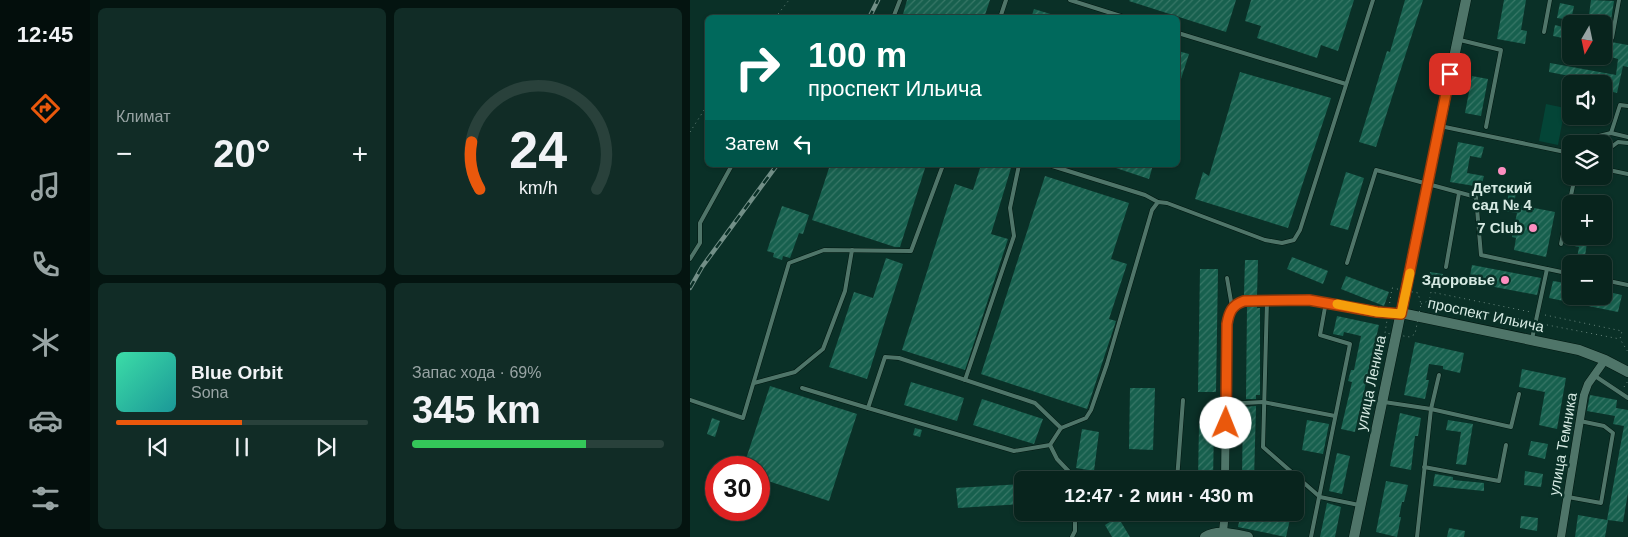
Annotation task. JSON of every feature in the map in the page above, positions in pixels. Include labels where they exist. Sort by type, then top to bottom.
[{"type":"street","name":"улица Ленина","points":[[1354,537],[1466,0]]},
{"type":"street","name":"проспект Ильича","points":[[1232,308],[1244,301],[1309,300],[1377,312],[1401,314],[1579,350],[1605,360],[1628,372]]},
{"type":"street","points":[[1226,471],[1227,324],[1228,315],[1232,308]]},
{"type":"street","name":"улица Темника","points":[[1561,537],[1584,394],[1588,384],[1605,360]]},
{"type":"street","points":[[1223,532],[1224,521]]},
{"type":"street","points":[[1205,537],[1212,533],[1223,532],[1248,537]]},
{"type":"lane","points":[[894,15],[900,0]]},
{"type":"lane","points":[[1001,15],[1006,0]]},
{"type":"lane","points":[[1070,0],[1118,15]]},
{"type":"lane","points":[[1055,167],[1145,195],[1158,202],[1167,203],[1265,240],[1282,243],[1294,240],[1300,230],[1373,0]]},
{"type":"lane","points":[[1544,32],[1550,0]]},
{"type":"lane","points":[[1612,38],[1619,0]]},
{"type":"lane","points":[[1180,34],[1346,84]]},
{"type":"lane","points":[[1458,39],[1501,50],[1486,126]]},
{"type":"lane","points":[[1611,134],[1620,104],[1628,106]]},
{"type":"lane","points":[[1440,126],[1562,151]]},
{"type":"lane","points":[[1606,135],[1628,137]]},
{"type":"lane","points":[[1612,146],[1618,142],[1628,144]]},
{"type":"lane","points":[[690,259],[700,243],[700,223],[731,167]]},
{"type":"lane","points":[[690,400],[743,418],[790,263],[824,250],[911,251],[942,167]]},
{"type":"lane","points":[[966,380],[1014,236],[1010,208],[1019,167]]},
{"type":"lane","points":[[1347,262],[1376,170],[1476,197],[1481,255],[1562,272]]},
{"type":"lane","points":[[1612,170],[1628,174]]},
{"type":"lane","points":[[1561,244],[1573,185]]},
{"type":"lane","points":[[1446,267],[1459,193]]},
{"type":"lane","points":[[802,388],[1014,451],[1050,445],[1061,428],[1086,418],[1091,410],[1107,364],[1152,210],[1158,202]]},
{"type":"lane","points":[[754,383],[796,372],[823,349],[846,291],[852,250]]},
{"type":"lane","points":[[1532,339],[1548,269]]},
{"type":"lane","points":[[1227,278],[1232,308]]},
{"type":"lane","points":[[1612,282],[1628,285]]},
{"type":"lane","points":[[1267,301],[1263,447],[1320,497],[1361,505]]},
{"type":"lane","points":[[1311,537],[1350,344],[1320,336],[1326,302]]},
{"type":"lane","points":[[868,408],[885,357],[899,358],[1035,403],[1061,428]]},
{"type":"lane","points":[[1417,537],[1431,408],[1439,375]]},
{"type":"lane","points":[[1595,376],[1628,398]]},
{"type":"lane","points":[[1382,402],[1431,408],[1511,427],[1519,394]]},
{"type":"lane","points":[[1178,471],[1183,400]]},
{"type":"lane","points":[[1227,404],[1263,402],[1335,416]]},
{"type":"lane","points":[[1568,497],[1601,503],[1613,434],[1604,426],[1579,421]]},
{"type":"lane","points":[[1050,445],[1057,459],[1068,471]]},
{"type":"lane","points":[[1424,467],[1499,481],[1506,445]]},
{"type":"lane","points":[[1072,537],[1075,531],[1075,521]]},
{"type":"path","points":[[777,15],[789,0]]},
{"type":"path","points":[[690,132],[705,109]]},
{"type":"path","points":[[1429,300],[1430,292],[1622,330],[1620,339],[1628,352]]},
{"type":"path","points":[[1421,304],[1429,300],[1620,339]]},
{"type":"path","points":[[1624,387],[1628,381]]},
{"type":"green space","points":[[1546,104],[1562,107],[1562,124],[1558,145],[1539,141]]},
{"type":"building","points":[[907,0],[990,0],[985,15],[903,15]]},
{"type":"building","points":[[1236,0],[1226,32],[1180,17],[1180,15],[1173,15],[1129,1]]},
{"type":"building","points":[[1251,0],[1354,0],[1338,51],[1321,45],[1317,58],[1257,38],[1261,26],[1245,21]]},
{"type":"building","points":[[1405,0],[1423,0],[1376,147],[1359,142],[1387,51],[1390,52]]},
{"type":"building","points":[[1504,0],[1526,0],[1521,30],[1527,31],[1525,44],[1497,39]]},
{"type":"building","points":[[1591,0],[1614,1],[1612,15],[1589,15]]},
{"type":"building","points":[[1560,3],[1574,6],[1572,15],[1562,15],[1562,19],[1557,18]]},
{"type":"building","points":[[1034,9],[1054,15],[1032,15]]},
{"type":"building","points":[[1555,25],[1562,27],[1562,38],[1553,36]]},
{"type":"building","points":[[1612,42],[1628,45],[1628,67],[1623,66],[1617,93],[1612,92],[1612,75],[1564,75],[1549,72],[1550,63],[1616,75],[1618,59],[1612,57]]},
{"type":"building","points":[[1180,52],[1189,54],[1180,82]]},
{"type":"building","points":[[1240,72],[1331,98],[1288,228],[1195,199],[1203,172],[1209,176]]},
{"type":"building","points":[[1472,76],[1488,79],[1481,116],[1465,113]]},
{"type":"building","points":[[1458,142],[1484,147],[1481,158],[1470,156],[1467,173],[1484,176],[1481,187],[1450,182]]},
{"type":"building","points":[[829,167],[925,167],[900,247],[812,220]]},
{"type":"building","points":[[980,167],[1011,168],[991,234],[1008,239],[965,370],[902,350],[955,184],[973,190]]},
{"type":"building","points":[[1113,167],[1152,167],[1149,179]]},
{"type":"building","points":[[1346,172],[1364,178],[1348,230],[1330,225]]},
{"type":"building","points":[[1045,176],[1129,203],[1111,259],[1127,264],[1109,319],[1116,321],[1087,409],[981,374]]},
{"type":"building","name":"7 Club","points":[[1509,192],[1516,193],[1514,204],[1555,212],[1546,257],[1514,250],[1516,238],[1512,237],[1517,213],[1505,211]]},
{"type":"building","points":[[782,206],[809,215],[803,234],[799,233],[790,258],[783,256],[782,260],[773,257],[774,253],[767,251]]},
{"type":"building","points":[[1570,245],[1587,245],[1585,255],[1578,255],[1579,247]]},
{"type":"building","points":[[1292,257],[1328,271],[1323,284],[1287,269]]},
{"type":"building","points":[[886,258],[903,264],[867,379],[829,367],[854,292],[873,298]]},
{"type":"building","points":[[1245,260],[1258,260],[1257,295],[1244,295]]},
{"type":"building","name":"Здоровье","points":[[1472,265],[1541,278],[1537,295],[1469,282]]},
{"type":"building","points":[[1200,269],[1218,269],[1216,392],[1198,392]]},
{"type":"building","points":[[1430,272],[1443,274],[1442,281],[1429,279]]},
{"type":"building","points":[[1346,276],[1389,292],[1384,306],[1341,289]]},
{"type":"building","points":[[1553,281],[1562,282],[1562,301],[1549,298]]},
{"type":"building","points":[[1612,293],[1622,295],[1618,312],[1584,305],[1612,305]]},
{"type":"building","points":[[1257,306],[1257,308],[1260,308],[1260,395],[1256,395],[1256,399],[1246,399],[1247,307]]},
{"type":"building","points":[[1337,316],[1379,325],[1355,432],[1341,429],[1352,382],[1348,381],[1351,370],[1354,370],[1361,336],[1344,332],[1343,336],[1333,334]]},
{"type":"building","points":[[1415,342],[1464,353],[1460,373],[1443,369],[1443,366],[1429,364],[1426,380],[1429,380],[1425,399],[1404,395]]},
{"type":"building","points":[[1522,369],[1566,378],[1557,429],[1539,425],[1545,392],[1519,387]]},
{"type":"building","points":[[911,382],[964,398],[957,421],[904,405]]},
{"type":"building","points":[[770,386],[857,414],[829,501],[770,482],[770,456],[747,456]]},
{"type":"building","points":[[1130,388],[1155,388],[1153,450],[1129,449]]},
{"type":"building","points":[[1590,395],[1617,400],[1616,408],[1628,410],[1628,493],[1623,522],[1608,520],[1605,537],[1575,537],[1578,515],[1607,520],[1624,426],[1613,424],[1615,416],[1587,411]]},
{"type":"building","points":[[982,399],[1043,419],[1034,444],[973,425]]},
{"type":"building","points":[[1256,406],[1254,471],[1242,471],[1243,407]]},
{"type":"building","points":[[1400,413],[1421,418],[1418,436],[1415,436],[1411,470],[1390,466]]},
{"type":"building","points":[[712,418],[720,421],[715,437],[707,434]]},
{"type":"building","points":[[1307,420],[1329,424],[1323,454],[1302,450]]},
{"type":"building","points":[[1448,420],[1473,424],[1466,465],[1456,464],[1461,432],[1446,430]]},
{"type":"building","points":[[1199,425],[1214,426],[1213,471],[1198,471]]},
{"type":"building","points":[[915,428],[922,430],[920,437],[913,435]]},
{"type":"building","points":[[1082,429],[1099,432],[1094,471],[1076,468]]},
{"type":"building","points":[[1531,441],[1548,444],[1545,459],[1528,455]]},
{"type":"building","points":[[1337,453],[1350,456],[1342,494],[1329,491]]},
{"type":"building","points":[[1525,471],[1543,474],[1541,487],[1524,485]]},
{"type":"building","points":[[1435,474],[1453,477],[1453,480],[1484,483],[1484,491],[1433,486]]},
{"type":"building","points":[[1386,481],[1408,485],[1404,502],[1402,502],[1397,537],[1376,532]]},
{"type":"building","points":[[1014,484],[1014,504],[958,508],[956,488]]},
{"type":"building","points":[[1327,503],[1341,507],[1335,537],[1320,537]]},
{"type":"building","points":[[1521,516],[1538,518],[1537,531],[1520,528]]},
{"type":"building","points":[[1112,521],[1120,521],[1130,537],[1112,537],[1105,525]]},
{"type":"building","points":[[1239,521],[1290,521],[1286,537],[1238,527]]},
{"type":"building","points":[[1449,528],[1465,531],[1464,537],[1447,537]]},
{"type":"railway","points":[[870,15],[878,0]]},
{"type":"railway","points":[[690,288],[702,267],[776,167]]},
{"type":"slow traffic","points":[[1337,304],[1377,312],[1401,314],[1410,273]]},
{"type":"place","name":"Детский сад № 4","points":[[1502,171]]},
{"type":"place","name":"7 Club","points":[[1533,228]]},
{"type":"place","name":"Здоровье","points":[[1505,280]]},
{"type":"route","points":[[1226,423],[1227,324],[1228,315],[1232,308],[1238,304],[1244,301],[1309,300],[1377,312],[1401,314],[1450,74]]}]
